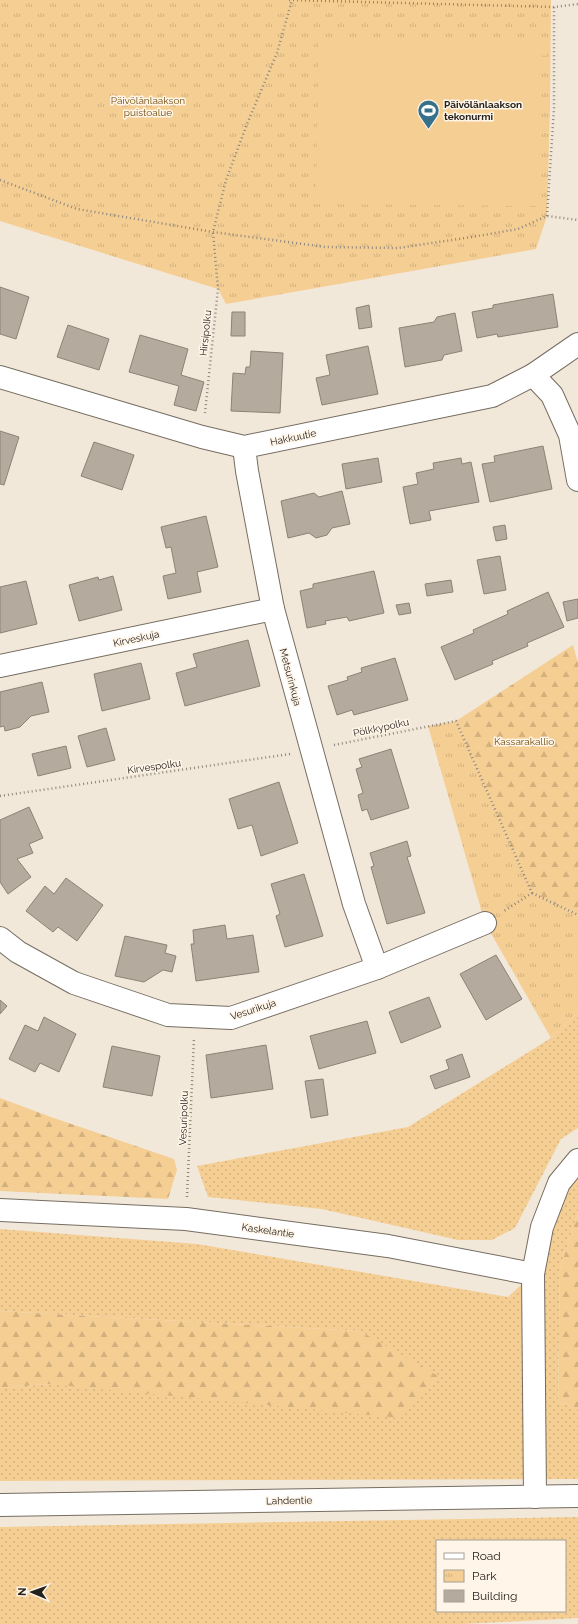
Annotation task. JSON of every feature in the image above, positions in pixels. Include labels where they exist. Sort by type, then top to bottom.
[{"type":"street","name":"Hakkuutie","points":[[0,377],[202,437],[244,447],[492,396],[533,375],[578,344]]},
{"type":"street","points":[[533,375],[552,395],[570,435],[578,480]]},
{"type":"street","name":"Metsurinkuja","points":[[244,447],[247,471],[273,609],[310,750],[354,904],[377,968]]},
{"type":"street","name":"Kirveskuja","points":[[0,666],[273,609]]},
{"type":"street","name":"Vesurikuja","points":[[0,938],[18,952],[74,983],[168,1015],[231,1018],[377,968],[485,923]]},
{"type":"street","points":[[535,1497],[533,1274],[542,1227],[559,1183],[578,1160]]},
{"type":"street","name":"Kaskelantie","points":[[0,1210],[186,1219],[388,1246],[533,1274]]},
{"type":"street","name":"Lahdentie","points":[[0,1505],[578,1496]]},
{"type":"path","points":[[289,0],[554,7],[578,4]]},
{"type":"path","name":"Hirsipolku","points":[[202,437],[218,289],[213,232],[226,180],[247,124],[277,53],[292,0]]},
{"type":"path","points":[[547,216],[554,108],[554,7]]},
{"type":"path","points":[[0,180],[77,208],[213,232],[325,247],[398,248],[518,229],[547,216],[578,220]]},
{"type":"path","name":"Pölkkypolku","points":[[310,750],[456,721],[532,894]]},
{"type":"path","name":"Kirvespolku","points":[[0,796],[310,750]]},
{"type":"path","points":[[485,923],[532,894],[578,915]]},
{"type":"path","name":"Vesuripolku","points":[[186,1219],[195,1016]]},
{"type":"green space","name":"Päivölänlaakson puistoalue","points":[[0,0],[551,0],[547,216],[536,249],[226,304],[218,289],[0,221]]},
{"type":"green space","name":"Päivölänlaakson tekonurmi","points":[[319,37],[547,39],[547,56],[540,55],[538,206],[316,204]]},
{"type":"green space","name":"Kassarakallio","points":[[573,645],[578,663],[578,915],[532,893],[456,721]]},
{"type":"green space","points":[[456,721],[532,893],[578,915],[578,1012],[551,1038],[485,923],[428,726]]},
{"type":"green space","points":[[578,1012],[578,1128],[561,1139],[515,1228],[492,1240],[458,1240],[322,1209],[208,1197],[197,1166],[408,1127],[551,1038]]},
{"type":"green space","points":[[0,1098],[174,1159],[177,1170],[168,1199],[0,1191]]},
{"type":"green space","points":[[578,1160],[578,1212],[560,1269],[558,1401],[578,1409],[578,1479],[0,1481],[0,1388],[49,1384],[360,1331],[0,1311],[0,1229],[197,1244],[508,1297],[533,1274]]},
{"type":"green space","points":[[578,1212],[578,1409],[558,1401],[560,1269]]},
{"type":"green space","points":[[0,1311],[360,1331],[438,1376],[401,1418],[49,1384],[0,1388]]},
{"type":"green space","points":[[578,1517],[578,1618],[463,1624],[0,1624],[0,1527]]},
{"type":"building","points":[[0,287],[29,297],[16,339],[0,334]]},
{"type":"building","points":[[553,294],[558,327],[498,337],[497,334],[477,338],[472,312],[493,308],[493,305]]},
{"type":"building","points":[[369,305],[372,327],[359,329],[356,308]]},
{"type":"building","points":[[232,312],[245,312],[245,336],[231,336]]},
{"type":"building","points":[[455,313],[462,351],[444,355],[442,360],[405,367],[399,328],[434,322],[437,317]]},
{"type":"building","points":[[68,325],[109,339],[99,370],[57,357]]},
{"type":"building","points":[[140,335],[188,349],[181,375],[204,382],[196,411],[174,405],[179,386],[129,372]]},
{"type":"building","points":[[368,346],[378,394],[322,405],[316,378],[330,375],[326,355]]},
{"type":"building","points":[[251,351],[283,353],[280,413],[231,411],[233,373],[245,374],[246,367],[250,367]]},
{"type":"building","points":[[0,431],[19,437],[4,485],[0,484]]},
{"type":"building","points":[[94,442],[134,455],[122,490],[81,476]]},
{"type":"building","points":[[543,446],[552,489],[490,502],[482,464],[495,462],[494,456]]},
{"type":"building","points":[[378,458],[382,482],[346,489],[342,464]]},
{"type":"building","points":[[461,458],[462,464],[471,462],[479,502],[429,511],[431,520],[410,524],[403,487],[418,484],[416,473],[434,469],[433,463]]},
{"type":"building","points":[[342,491],[350,524],[332,528],[327,535],[316,538],[309,533],[288,538],[281,501],[314,493],[319,497]]},
{"type":"building","points":[[206,516],[218,567],[197,572],[201,592],[168,599],[163,576],[176,573],[171,547],[166,548],[161,527]]},
{"type":"building","points":[[505,525],[507,539],[496,541],[493,527]]},
{"type":"building","points":[[500,556],[506,590],[484,594],[477,560]]},
{"type":"building","points":[[374,571],[384,613],[349,621],[347,617],[325,621],[326,624],[307,628],[300,591],[313,588],[313,584]]},
{"type":"building","points":[[113,576],[122,610],[79,621],[69,585],[98,577],[99,580]]},
{"type":"building","points":[[451,580],[453,592],[427,596],[425,584]]},
{"type":"building","points":[[26,581],[37,624],[0,633],[0,587]]},
{"type":"building","points":[[548,592],[564,627],[527,643],[528,646],[492,661],[493,664],[455,680],[441,647],[474,633],[473,630],[508,614],[507,611]]},
{"type":"building","points":[[578,599],[578,618],[567,621],[563,602]]},
{"type":"building","points":[[409,603],[411,613],[399,615],[396,605]]},
{"type":"building","points":[[248,640],[260,686],[185,706],[176,673],[197,667],[193,654]]},
{"type":"building","points":[[395,658],[408,700],[354,715],[352,710],[337,715],[328,686],[348,680],[347,677],[362,672],[361,668]]},
{"type":"building","points":[[141,663],[150,699],[102,711],[94,674]]},
{"type":"building","points":[[42,682],[49,712],[31,716],[20,727],[5,731],[4,726],[0,727],[0,692]]},
{"type":"building","points":[[106,728],[115,760],[87,767],[78,736]]},
{"type":"building","points":[[66,746],[71,768],[38,776],[32,754]]},
{"type":"building","points":[[391,749],[409,808],[371,820],[367,809],[362,811],[358,795],[363,793],[356,769],[362,767],[359,759]]},
{"type":"building","points":[[279,782],[298,843],[261,856],[252,825],[238,829],[229,799]]},
{"type":"building","points":[[29,807],[43,838],[29,844],[33,853],[17,859],[31,877],[8,894],[0,882],[0,820]]},
{"type":"building","points":[[407,841],[411,856],[407,857],[425,913],[387,924],[371,867],[374,866],[370,853]]},
{"type":"building","points":[[304,874],[323,936],[285,947],[276,916],[280,914],[271,884]]},
{"type":"building","points":[[66,878],[103,905],[77,941],[58,927],[53,932],[26,911],[45,886],[54,894]]},
{"type":"building","points":[[225,925],[227,939],[253,935],[259,972],[196,981],[191,944],[194,944],[193,930]]},
{"type":"building","points":[[125,936],[167,945],[165,953],[176,956],[172,972],[163,970],[144,982],[115,976]]},
{"type":"building","points":[[496,955],[522,999],[486,1020],[460,974]]},
{"type":"building","points":[[429,997],[441,1027],[401,1043],[389,1012]]},
{"type":"building","points":[[0,1000],[7,1006],[0,1014]]},
{"type":"building","points":[[44,1017],[76,1034],[59,1072],[40,1063],[35,1072],[9,1059],[25,1025],[38,1031]]},
{"type":"building","points":[[367,1021],[376,1053],[319,1069],[310,1036]]},
{"type":"building","points":[[266,1045],[273,1089],[211,1098],[206,1055]]},
{"type":"building","points":[[112,1046],[160,1056],[152,1096],[103,1087]]},
{"type":"building","points":[[462,1054],[470,1077],[435,1089],[430,1076],[449,1069],[446,1060]]},
{"type":"building","points":[[323,1079],[328,1115],[311,1118],[305,1081]]},
{"type":"place","name":"Päivölänlaakson tekonurmi","points":[[428,130]]}]
